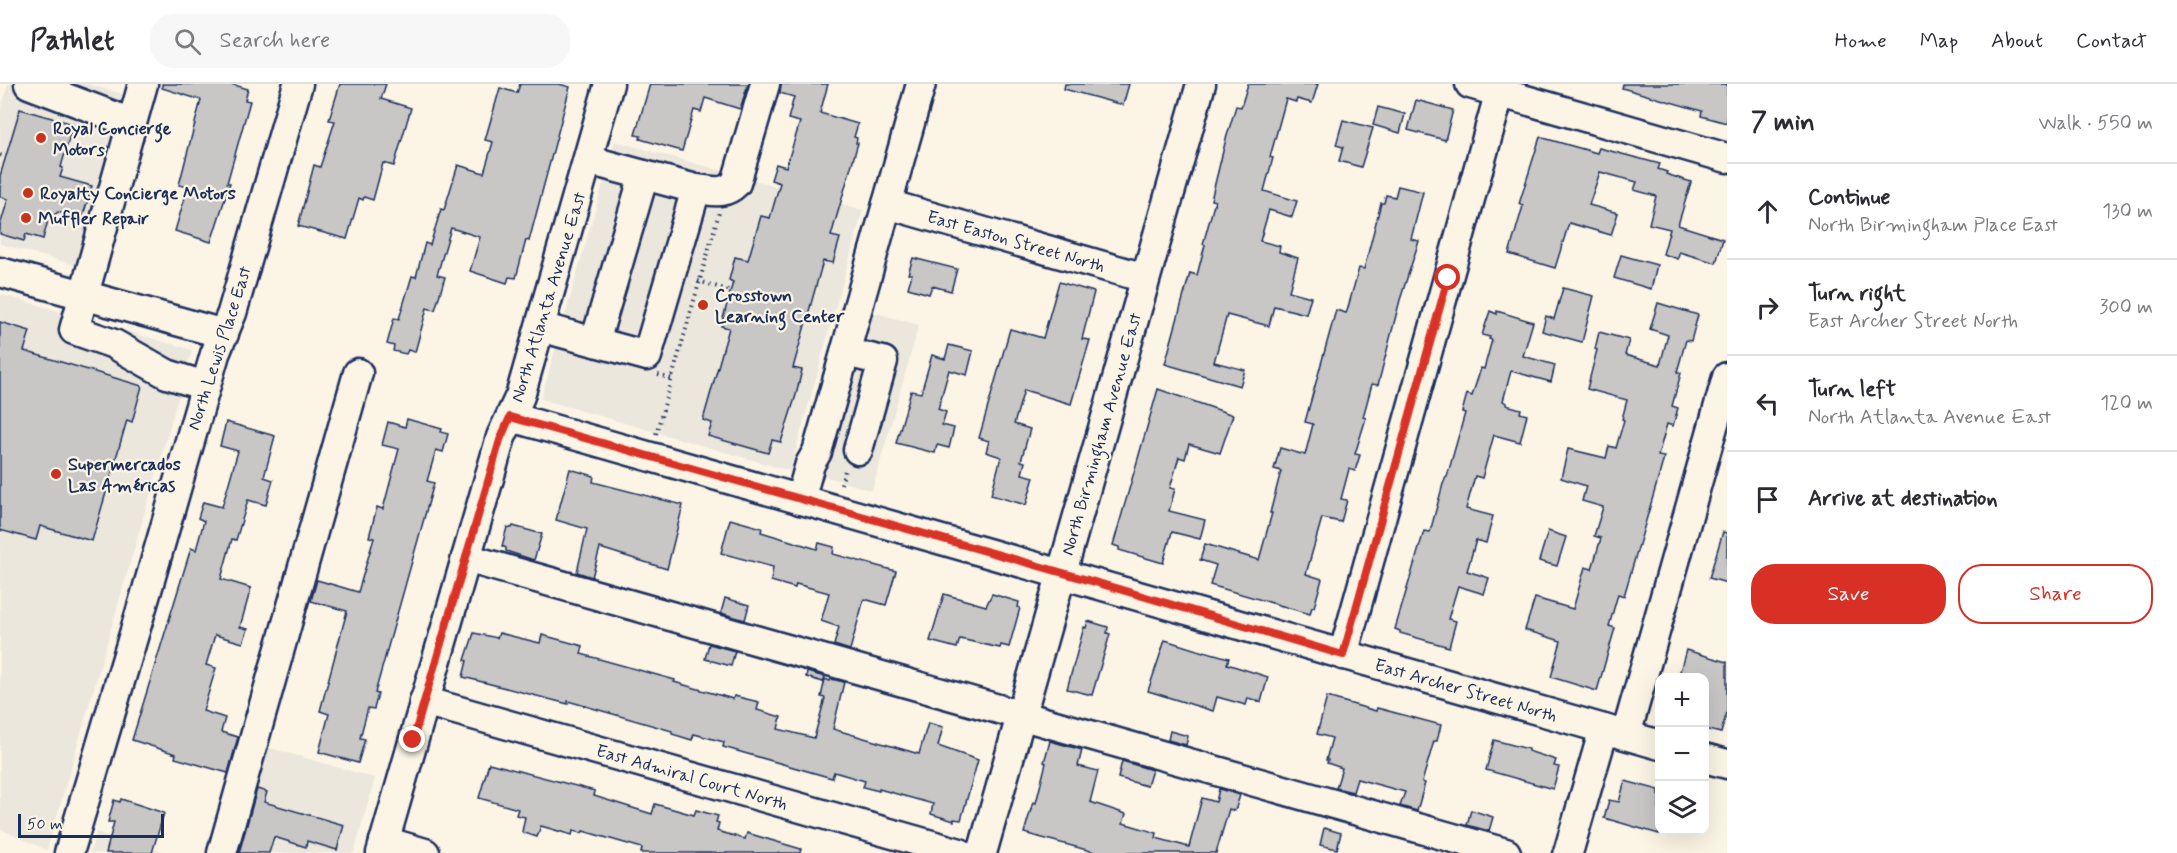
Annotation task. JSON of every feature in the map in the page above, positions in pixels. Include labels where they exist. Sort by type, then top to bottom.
[{"type":"street","points":[[29,84],[132,123]]},
{"type":"street","points":[[142,84],[74,330],[114,344],[167,375],[205,386]]},
{"type":"street","name":"North Lewis Place East","points":[[73,852],[214,354],[232,313],[298,84]]},
{"type":"street","name":"North Atlanta Avenue East","points":[[382,847],[501,437],[520,396],[609,84]]},
{"type":"street","points":[[588,160],[696,189],[722,192],[728,190],[736,183],[765,84]]},
{"type":"street","points":[[800,500],[810,464],[817,452],[921,84]]},
{"type":"street","name":"North Birmingham Avenue East","points":[[982,853],[1201,84]]},
{"type":"street","points":[[1470,84],[1501,88],[1727,158]]},
{"type":"street","points":[[1343,655],[1501,88]]},
{"type":"street","points":[[595,342],[644,175]]},
{"type":"street","points":[[540,327],[648,356],[696,189]]},
{"type":"street","name":"East Easton Street North","points":[[887,204],[1145,278]]},
{"type":"street","points":[[0,272],[224,334]]},
{"type":"street","points":[[845,352],[883,361],[858,450]]},
{"type":"street","points":[[222,853],[358,373]]},
{"type":"street","points":[[1568,853],[1615,732],[1727,377]]},
{"type":"street","name":"East Archer Street North","points":[[510,417],[1655,744]]},
{"type":"street","points":[[466,558],[1506,853]]},
{"type":"street","name":"East Admiral Court North","points":[[424,701],[960,853]]},
{"type":"street","points":[[1709,759],[1727,764]]},
{"type":"street","points":[[382,847],[425,853]]},
{"type":"path","points":[[0,155],[5,157]]},
{"type":"path","points":[[656,435],[720,210]]},
{"type":"path","points":[[671,274],[730,291]]},
{"type":"shaded area","points":[[8,84],[88,84],[133,97],[82,267],[0,244],[0,113]]},
{"type":"shaded area","name":"Crosstown Learning Center","points":[[615,141],[863,210],[790,471],[541,399]]},
{"type":"shaded area","points":[[0,294],[192,350],[47,850],[0,829]]},
{"type":"shaded area","name":"Crosstown Learning Center","points":[[869,311],[919,325],[872,491],[824,476]]},
{"type":"shaded area","points":[[260,745],[375,778],[354,853],[229,853]]},
{"type":"shaded area","points":[[96,832],[167,853],[90,853]]},
{"type":"building","points":[[162,84],[231,84],[248,89],[245,100],[250,101],[227,183],[230,183],[211,242],[175,231],[188,187],[179,185],[201,100],[162,88]]},
{"type":"building","points":[[340,84],[386,84],[381,99],[411,108],[394,166],[383,163],[373,200],[359,198],[347,239],[298,226],[314,165],[320,167],[335,121],[329,120]]},
{"type":"building","points":[[520,84],[559,84],[570,87],[529,241],[526,240],[516,278],[509,277],[507,283],[470,271],[480,237],[451,228],[437,275],[445,277],[435,310],[427,308],[415,352],[408,350],[406,354],[393,351],[394,346],[387,344],[394,318],[399,319],[412,276],[416,277],[425,243],[430,245],[458,165],[484,173],[493,142],[485,140],[500,88],[517,93]]},
{"type":"building","points":[[650,84],[748,84],[740,109],[705,98],[701,112],[694,110],[682,151],[640,139],[641,136],[635,135]]},
{"type":"building","points":[[781,84],[828,84],[820,113],[858,124],[854,137],[857,138],[856,143],[858,143],[831,236],[840,238],[833,263],[823,261],[793,368],[802,370],[796,395],[781,442],[772,440],[768,453],[708,436],[712,423],[703,420],[729,328],[721,326],[733,282],[729,280],[735,257],[748,260],[761,216],[770,218],[780,183],[771,180],[776,164],[786,167],[800,122],[788,119],[794,97],[780,93]]},
{"type":"building","points":[[1065,84],[1129,84],[1123,105],[1064,89]]},
{"type":"building","points":[[1248,84],[1318,84],[1312,103],[1286,99],[1270,157],[1273,158],[1264,191],[1297,201],[1292,217],[1269,210],[1260,241],[1280,246],[1279,252],[1298,258],[1289,291],[1311,297],[1306,314],[1274,306],[1269,326],[1227,315],[1214,362],[1245,370],[1240,386],[1165,364],[1190,273],[1197,275],[1215,201],[1211,200],[1226,139],[1236,106],[1241,107]]},
{"type":"building","points":[[1623,84],[1727,84],[1727,123],[1701,116],[1702,111],[1622,88]]},
{"type":"building","points":[[1416,100],[1453,110],[1445,140],[1408,130]]},
{"type":"building","points":[[1378,107],[1405,114],[1400,133],[1373,125]]},
{"type":"building","points":[[20,109],[73,124],[60,177],[92,186],[82,219],[58,212],[48,220],[43,239],[26,234],[24,241],[0,234],[8,199],[0,197],[0,176]]},
{"type":"building","points":[[1343,120],[1373,128],[1361,167],[1339,161],[1343,147],[1336,145]]},
{"type":"building","points":[[1540,137],[1597,153],[1599,148],[1660,164],[1658,169],[1667,172],[1666,174],[1691,182],[1678,225],[1723,239],[1716,263],[1679,252],[1678,259],[1663,254],[1670,229],[1649,224],[1656,196],[1634,190],[1637,182],[1600,172],[1589,205],[1618,213],[1611,235],[1569,223],[1555,268],[1509,254],[1523,206],[1519,204]]},
{"type":"building","points":[[1398,186],[1423,192],[1411,239],[1419,241],[1400,300],[1378,385],[1372,384],[1363,417],[1366,418],[1355,454],[1360,455],[1355,471],[1349,469],[1341,499],[1347,500],[1341,522],[1322,518],[1306,574],[1322,579],[1314,607],[1310,614],[1210,585],[1216,565],[1200,560],[1205,544],[1259,560],[1281,471],[1274,469],[1280,448],[1305,455],[1313,424],[1305,422],[1336,310],[1346,313],[1359,268],[1364,269],[1381,203],[1384,203],[1386,195],[1395,197]]},
{"type":"building","points":[[1621,255],[1657,265],[1651,289],[1614,278]]},
{"type":"building","points":[[913,258],[957,269],[951,291],[932,286],[929,294],[908,288],[912,274],[908,274]]},
{"type":"building","points":[[1059,282],[1094,292],[1082,339],[1090,340],[1071,404],[1024,390],[1014,424],[1030,429],[1021,461],[1025,462],[1022,474],[1034,477],[1026,505],[991,495],[1001,457],[986,452],[989,441],[979,438],[1010,329],[1043,338]]},
{"type":"building","points":[[1563,288],[1594,296],[1582,342],[1542,331],[1546,316],[1554,319]]},
{"type":"building","points":[[1658,303],[1698,315],[1691,341],[1686,340],[1677,372],[1681,373],[1672,406],[1678,408],[1673,426],[1667,424],[1658,456],[1664,457],[1624,596],[1618,594],[1609,626],[1615,628],[1597,691],[1551,677],[1561,641],[1525,630],[1535,598],[1573,609],[1585,567],[1592,569],[1601,538],[1594,536],[1603,507],[1582,501],[1586,486],[1561,478],[1568,449],[1606,458],[1609,446],[1616,448],[1624,420],[1622,419],[1627,400],[1587,389],[1599,332],[1629,340],[1625,355],[1660,365],[1668,335],[1650,329]]},
{"type":"building","points":[[1490,311],[1533,322],[1523,356],[1555,365],[1551,382],[1511,371],[1503,401],[1506,405],[1521,409],[1520,413],[1527,415],[1520,442],[1494,435],[1482,478],[1475,476],[1466,509],[1493,516],[1486,543],[1476,540],[1467,571],[1489,578],[1484,594],[1458,586],[1448,619],[1456,621],[1449,647],[1400,633],[1395,629],[1424,531],[1430,532],[1447,477],[1465,413],[1462,412],[1467,394],[1472,396],[1481,368],[1484,369],[1492,340],[1482,335]]},
{"type":"building","name":"Supermercados Las Américas","points":[[0,322],[30,331],[24,351],[142,386],[132,422],[127,420],[92,541],[40,526],[36,540],[0,530]]},
{"type":"building","points":[[949,345],[973,351],[967,375],[949,370],[938,409],[946,412],[942,425],[954,428],[949,448],[937,445],[935,453],[896,443],[911,391],[921,393],[932,355],[945,359]]},
{"type":"building","points":[[1158,389],[1233,415],[1220,453],[1189,444],[1185,459],[1179,457],[1170,488],[1175,489],[1169,511],[1205,520],[1200,539],[1172,532],[1163,563],[1119,550],[1119,547],[1113,545]]},
{"type":"building","points":[[407,419],[442,429],[441,432],[448,434],[443,452],[436,450],[427,481],[434,483],[375,693],[378,694],[374,709],[368,708],[360,738],[365,739],[358,763],[319,752],[329,714],[320,711],[347,611],[311,601],[317,580],[358,592],[374,538],[369,537],[377,507],[383,509],[399,449],[382,445],[388,422],[405,427]]},
{"type":"building","points":[[226,422],[275,436],[264,477],[273,480],[266,505],[248,500],[236,540],[232,539],[221,579],[251,588],[240,627],[248,629],[243,643],[215,635],[206,665],[216,668],[203,711],[225,718],[221,732],[238,737],[228,773],[175,758],[176,754],[132,740],[191,548],[196,550],[204,521],[198,518],[203,502],[222,507],[238,451],[220,446]]},
{"type":"building","points":[[570,469],[594,476],[593,482],[683,505],[667,569],[600,548],[592,577],[577,572],[587,529],[556,520]]},
{"type":"building","points":[[730,519],[762,528],[761,532],[817,549],[819,543],[834,547],[833,554],[896,571],[886,605],[864,599],[850,650],[834,645],[839,627],[821,621],[829,593],[796,584],[795,588],[771,581],[773,567],[721,553]]},
{"type":"building","points":[[513,526],[542,534],[534,560],[506,551],[506,548],[502,546],[507,527],[512,528]]},
{"type":"building","points":[[1548,531],[1566,537],[1557,566],[1539,561]]},
{"type":"building","points":[[1723,532],[1727,533],[1727,583],[1709,578]]},
{"type":"building","points":[[944,594],[986,606],[992,594],[1019,602],[1018,607],[1020,608],[1009,647],[1001,645],[1000,648],[960,639],[957,648],[930,641]]},
{"type":"building","points":[[725,598],[749,605],[745,620],[721,613]]},
{"type":"building","points":[[1088,621],[1108,627],[1107,633],[1110,634],[1092,695],[1067,689],[1084,627],[1086,628]]},
{"type":"building","points":[[474,633],[497,638],[499,633],[540,643],[542,635],[583,646],[581,654],[733,699],[734,696],[759,702],[757,710],[781,717],[778,729],[814,738],[825,698],[821,697],[825,679],[844,682],[833,729],[919,754],[928,723],[943,727],[938,746],[978,760],[961,820],[954,819],[954,821],[931,814],[933,804],[879,789],[879,791],[863,787],[865,781],[834,772],[832,778],[723,747],[724,742],[694,734],[692,740],[672,734],[672,731],[568,701],[568,704],[463,677],[467,661],[465,660]]},
{"type":"building","points":[[1165,640],[1229,658],[1227,664],[1268,677],[1261,702],[1248,698],[1246,705],[1217,697],[1213,711],[1148,691]]},
{"type":"building","points":[[709,644],[735,651],[731,666],[705,659]]},
{"type":"building","points":[[1686,650],[1727,662],[1727,712],[1721,733],[1709,730],[1709,673],[1680,673]]},
{"type":"building","points":[[807,672],[825,677],[823,682],[806,677]]},
{"type":"building","points":[[1327,697],[1376,711],[1377,708],[1441,725],[1422,782],[1425,783],[1417,811],[1400,806],[1405,792],[1357,779],[1353,792],[1336,788],[1342,768],[1327,763],[1328,760],[1326,760],[1332,738],[1317,734]]},
{"type":"building","points":[[1170,731],[1188,736],[1186,745],[1168,740]]},
{"type":"building","points":[[1494,740],[1528,749],[1528,751],[1556,760],[1554,766],[1559,767],[1553,789],[1486,770]]},
{"type":"building","points":[[1050,741],[1082,750],[1078,766],[1098,771],[1090,802],[1126,814],[1123,823],[1157,833],[1156,838],[1189,847],[1202,798],[1216,802],[1219,789],[1240,795],[1235,811],[1229,809],[1216,853],[1098,853],[1024,833],[1033,802],[1036,803]]},
{"type":"building","points":[[1122,761],[1152,770],[1147,786],[1118,778]]},
{"type":"building","points":[[489,763],[595,791],[594,796],[652,814],[655,804],[694,815],[696,810],[718,816],[717,831],[745,839],[747,833],[801,849],[800,853],[641,853],[642,848],[583,831],[582,833],[573,831],[572,835],[541,826],[537,837],[522,832],[525,817],[516,815],[518,809],[479,798]]},
{"type":"building","points":[[1625,781],[1655,789],[1655,833],[1604,818],[1609,800],[1619,802]]},
{"type":"building","points":[[257,789],[267,792],[264,802],[344,825],[337,850],[307,841],[306,847],[274,837],[269,853],[239,853]]},
{"type":"building","points":[[121,799],[164,813],[152,853],[106,853],[114,822],[108,822],[114,800],[120,802]]},
{"type":"building","points":[[1471,810],[1493,817],[1489,831],[1467,825]]},
{"type":"building","points":[[1324,828],[1341,833],[1337,849],[1320,845]]},
{"type":"place","name":"Royal Concierge Motors","points":[[41,138]]},
{"type":"place","name":"Royalty Concierge Motors","points":[[28,193]]},
{"type":"place","name":"Muffler Repair","points":[[26,218]]},
{"type":"place","name":"Crosstown Learning Center","points":[[703,305]]},
{"type":"place","name":"Supermercados Las Américas","points":[[56,474]]},
{"type":"route","points":[[413,740],[500,440],[510,417],[1081,578],[1343,655],[1448,278]]}]
